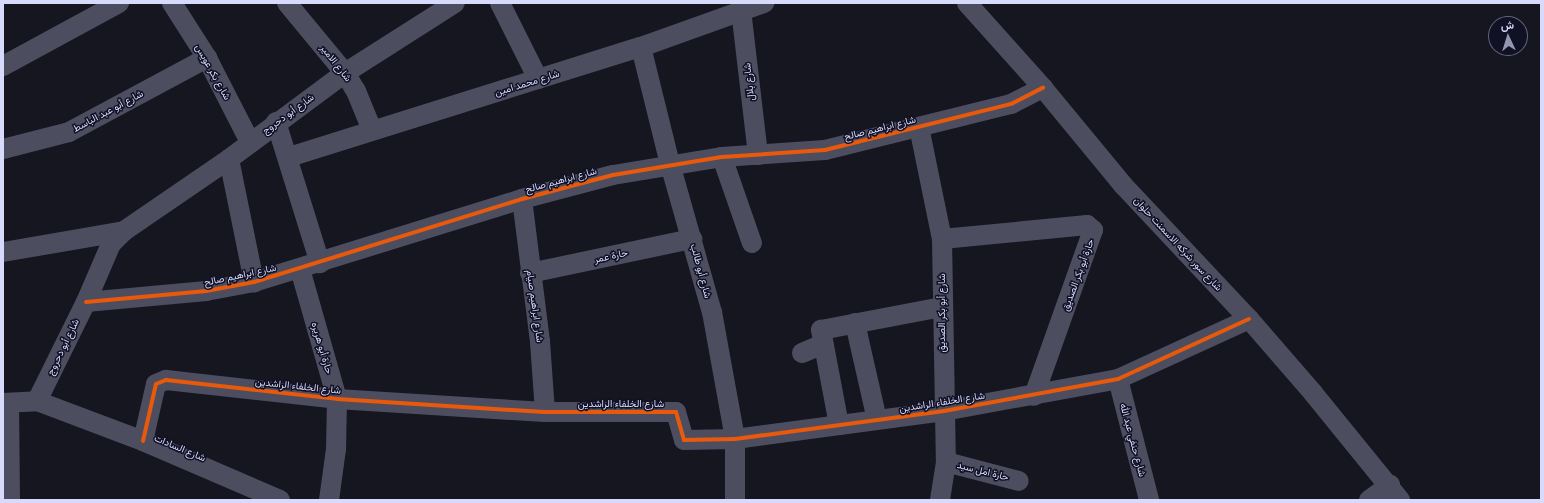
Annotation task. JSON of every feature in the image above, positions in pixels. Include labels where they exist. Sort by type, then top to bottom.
[{"type":"street","points":[[3,66],[119,3]]},
{"type":"street","name":"شارع بكر عويس","points":[[172,3],[207,58],[250,142]]},
{"type":"street","name":"شارع الامير","points":[[287,3],[345,73],[356,91],[372,130]]},
{"type":"street","name":"شارع أبو دحروج","points":[[37,401],[86,302],[111,244],[124,231],[229,159],[276,122],[345,73],[455,3]]},
{"type":"street","points":[[500,3],[538,80]]},
{"type":"street","name":"شارع محمد امين","points":[[289,157],[641,47],[719,10],[741,10],[764,3]]},
{"type":"street","name":"شارع سور شركه الاسمنت حلوان","points":[[967,3],[1043,88],[1123,185],[1249,319],[1395,493]]},
{"type":"street","name":"شارع بلال","points":[[741,10],[758,155]]},
{"type":"street","name":"شارع أبو طالب","points":[[641,47],[670,164],[712,312],[735,439],[735,500]]},
{"type":"street","name":"شارع أبو عبد الباسط","points":[[3,149],[69,132],[207,58]]},
{"type":"street","name":"شارع ابراهيم صالح","points":[[86,302],[206,291],[254,282],[320,263],[522,199],[613,175],[670,164],[722,157],[825,150],[1011,104],[1043,88]]},
{"type":"street","points":[[276,122],[289,157],[320,263]]},
{"type":"street","name":"شارع أبو بكر الصديق","points":[[919,127],[942,239],[942,307],[946,462],[940,500]]},
{"type":"street","points":[[722,157],[752,243]]},
{"type":"street","points":[[229,159],[254,282]]},
{"type":"street","name":"شارع ابراهيم صيام","points":[[522,199],[530,273],[540,342],[545,412]]},
{"type":"street","name":"حارة أبو بكر الصديق","points":[[942,239],[1087,225],[1093,230],[1034,396]]},
{"type":"street","name":"شارع أبو دحروج","points":[[3,252],[124,231]]},
{"type":"street","name":"حارة عمر","points":[[530,273],[692,239]]},
{"type":"street","name":"حارة أبو هريره","points":[[300,269],[337,399],[336,449],[329,500]]},
{"type":"street","points":[[839,425],[821,330],[942,307]]},
{"type":"street","name":"شارع الخلفاء الراشدين","points":[[143,440],[155,389],[161,380],[337,399],[545,412],[676,412],[684,440],[735,439],[944,411],[1118,380],[1249,319]]},
{"type":"street","points":[[855,323],[877,420]]},
{"type":"street","points":[[802,353],[823,344]]},
{"type":"street","name":"شارع حنفي عبد الله","points":[[1118,380],[1149,500]]},
{"type":"street","name":"شارع السادات","points":[[6,403],[37,401],[143,440],[280,500]]},
{"type":"street","points":[[6,403],[10,500]]},
{"type":"street","name":"حارة امل سيد","points":[[946,462],[1019,481]]},
{"type":"street","points":[[1369,500],[1395,493]]},
{"type":"cycle path","points":[[86,302],[206,291],[254,282],[522,199],[613,175],[722,157],[825,150],[1011,104],[1043,88]]},
{"type":"cycle path","points":[[143,441],[156,384],[166,380],[337,399],[545,412],[676,412],[684,440],[735,439],[944,411],[1118,379],[1249,319]]}]
